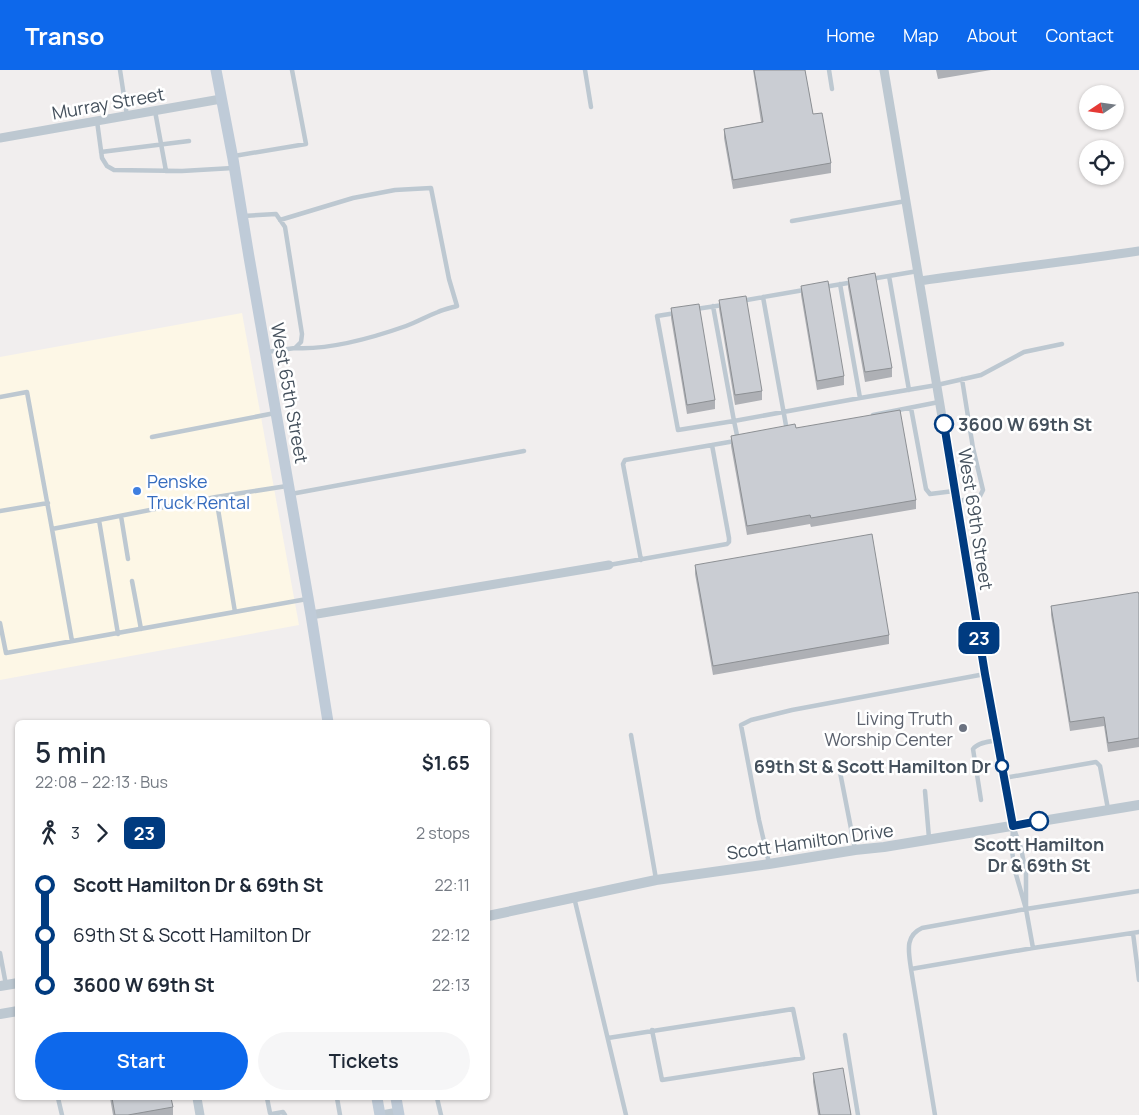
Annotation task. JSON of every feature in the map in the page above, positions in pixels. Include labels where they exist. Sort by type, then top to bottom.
[{"type":"main road","name":"West 65th Street","points":[[216,70],[234,162],[328,720]]},
{"type":"main road","points":[[378,1100],[381,1115]]},
{"type":"main road","points":[[396,1100],[398,1114]]},
{"type":"street","name":"West 69th Street","points":[[884,70],[985,674],[1013,826]]},
{"type":"street","name":"Murray Street","points":[[0,138],[221,99]]},
{"type":"street","points":[[920,280],[981,271],[1068,262],[1139,251]]},
{"type":"street","points":[[311,615],[609,564]]},
{"type":"street","name":"Scott Hamilton Drive","points":[[490,916],[656,880],[929,840],[1139,805]]},
{"type":"street","points":[[0,1014],[15,1012]]},
{"type":"street","points":[[197,1100],[200,1115]]},
{"type":"street","points":[[381,1115],[398,1114]]},
{"type":"lane","points":[[120,70],[127,116]]},
{"type":"lane","points":[[97,121],[102,158],[107,166],[114,170],[182,171],[234,162],[306,144],[292,70]]},
{"type":"lane","points":[[585,70],[592,107]]},
{"type":"lane","points":[[829,70],[832,89]]},
{"type":"lane","points":[[155,111],[166,171]]},
{"type":"lane","points":[[101,152],[189,141]]},
{"type":"lane","points":[[265,352],[295,348],[313,349],[378,336],[456,306],[430,188],[395,190],[353,198],[280,220]]},
{"type":"lane","points":[[792,221],[906,201]]},
{"type":"lane","points":[[242,216],[276,214],[285,227],[302,334],[301,342],[295,348]]},
{"type":"lane","points":[[870,279],[918,271]]},
{"type":"lane","points":[[889,276],[909,390]]},
{"type":"lane","points":[[821,288],[860,281]]},
{"type":"lane","points":[[840,284],[860,398]]},
{"type":"lane","points":[[738,302],[812,289]]},
{"type":"lane","points":[[764,298],[787,431]]},
{"type":"lane","points":[[694,310],[730,303]]},
{"type":"lane","points":[[713,306],[738,440]]},
{"type":"lane","points":[[685,311],[657,316],[678,430],[937,385],[981,375],[1024,352],[1062,344]]},
{"type":"lane","points":[[956,502],[980,496],[983,490],[973,448],[962,379]]},
{"type":"lane","points":[[0,397],[27,392],[72,642]]},
{"type":"lane","points":[[863,417],[940,402]]},
{"type":"lane","points":[[911,408],[926,489],[930,494],[955,491]]},
{"type":"lane","points":[[152,437],[276,413]]},
{"type":"lane","points":[[779,432],[796,429]]},
{"type":"lane","points":[[641,560],[624,462],[626,460],[746,438]]},
{"type":"lane","points":[[609,564],[641,560],[727,544],[729,542],[712,445]]},
{"type":"lane","points":[[52,529],[216,497],[289,490],[524,451]]},
{"type":"lane","points":[[216,497],[235,612]]},
{"type":"lane","points":[[0,511],[48,503]]},
{"type":"lane","points":[[121,516],[128,559]]},
{"type":"lane","points":[[99,520],[118,634]]},
{"type":"lane","points":[[132,581],[141,630]]},
{"type":"lane","points":[[0,623],[6,653],[308,599]]},
{"type":"lane","points":[[769,864],[741,725],[751,720],[792,710],[985,674]]},
{"type":"lane","points":[[631,735],[656,880]]},
{"type":"lane","points":[[981,800],[973,749],[978,744],[997,740]]},
{"type":"lane","points":[[1004,778],[1096,762],[1100,766],[1108,810]]},
{"type":"lane","points":[[840,772],[855,850]]},
{"type":"lane","points":[[925,791],[929,840]]},
{"type":"lane","points":[[1013,826],[1021,848],[1026,874],[1026,909]]},
{"type":"lane","points":[[1013,826],[1012,851],[1015,871],[1026,909],[1033,948]]},
{"type":"lane","points":[[935,1115],[911,969],[909,945],[915,931],[922,928],[1026,909],[1139,891]]},
{"type":"lane","points":[[574,897],[626,1115]]},
{"type":"lane","points":[[911,969],[1139,932]]},
{"type":"lane","points":[[1133,933],[1139,980]]},
{"type":"lane","points":[[0,954],[3,985]]},
{"type":"lane","points":[[608,1038],[652,1030],[793,1009],[802,1058],[662,1080],[652,1030]]},
{"type":"lane","points":[[844,1034],[858,1115]]},
{"type":"lane","points":[[58,1100],[62,1115]]},
{"type":"lane","points":[[268,1100],[270,1113],[283,1112],[285,1114]]},
{"type":"lane","points":[[337,1100],[340,1115]]},
{"type":"lane","points":[[437,1100],[441,1115]]},
{"type":"shaded area","name":"Penske Truck Rental","points":[[242,313],[299,625],[0,680],[0,357]]},
{"type":"building","points":[[754,70],[805,70],[813,114],[822,113],[831,163],[733,180],[724,129],[763,122]]},
{"type":"building","points":[[875,273],[892,368],[865,372],[848,278]]},
{"type":"building","points":[[828,281],[844,376],[817,381],[801,286]]},
{"type":"building","points":[[746,296],[762,391],[735,395],[719,300]]},
{"type":"building","points":[[699,304],[715,400],[687,405],[671,308]]},
{"type":"building","points":[[900,410],[916,500],[811,518],[810,515],[747,526],[731,436],[795,424],[796,428]]},
{"type":"building","points":[[872,534],[889,635],[713,666],[695,565]]},
{"type":"building","points":[[1138,592],[1139,738],[1108,743],[1104,717],[1070,722],[1051,606]]},
{"type":"building","points":[[843,1068],[851,1115],[820,1115],[813,1073]]},
{"type":"building","points":[[112,1100],[171,1100],[173,1107],[128,1115],[115,1115]]},
{"type":"bus line","name":"23","points":[[944,424],[985,674],[1013,826],[1039,821]]},
{"type":"place","name":"3600 W 69th St","points":[[944,424]]},
{"type":"place","name":"Penske Truck Rental","points":[[137,491]]},
{"type":"place","name":"Living Truth Worship Center","points":[[963,728]]},
{"type":"place","name":"69th St & Scott Hamilton Dr","points":[[1002,766]]},
{"type":"place","name":"Scott Hamilton Dr & 69th St","points":[[1039,821]]}]
